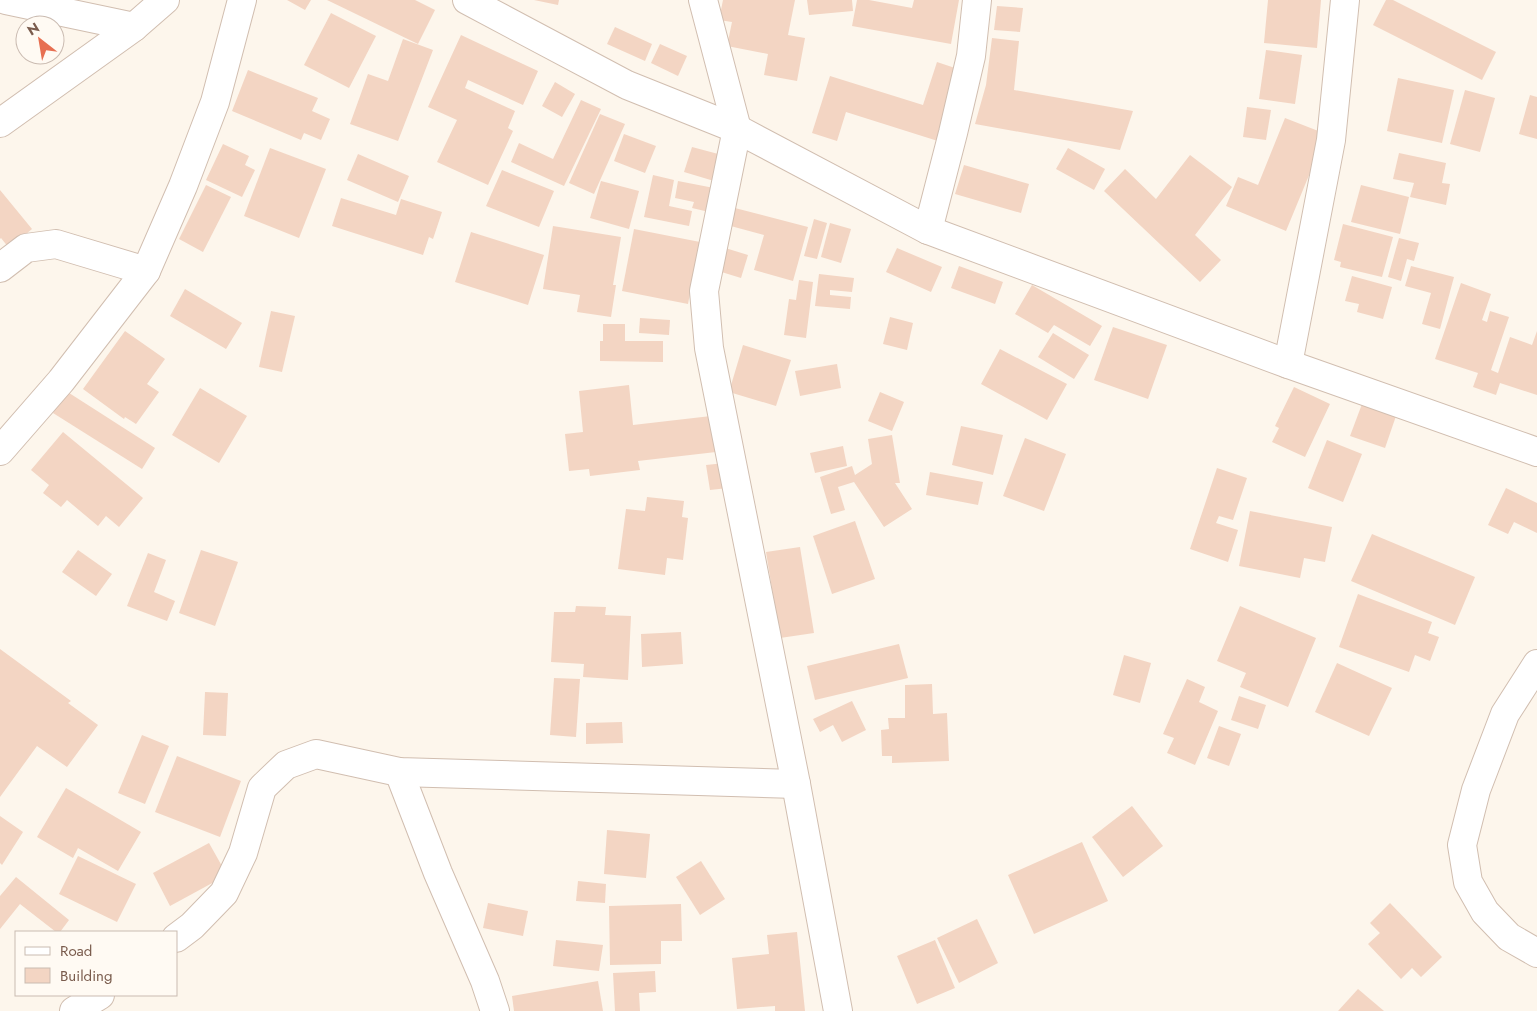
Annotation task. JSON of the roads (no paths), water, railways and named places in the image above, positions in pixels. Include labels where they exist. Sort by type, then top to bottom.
[{"type":"street","points":[[6,0],[134,27]]},
{"type":"street","points":[[0,123],[134,27],[165,0]]},
{"type":"street","points":[[0,451],[61,381],[146,270],[184,186],[215,102],[242,0]]},
{"type":"street","points":[[467,0],[627,85],[737,129],[928,230],[1288,364],[1537,452]]},
{"type":"street","points":[[703,0],[737,129],[704,291],[708,338],[796,784],[838,1011]]},
{"type":"street","points":[[928,230],[971,56],[977,0]]},
{"type":"street","points":[[1288,364],[1331,140],[1345,0]]},
{"type":"street","points":[[0,268],[26,248],[56,244],[146,270]]},
{"type":"street","points":[[1537,664],[1505,714],[1476,790],[1462,845],[1468,882],[1486,912],[1509,937],[1537,953]]},
{"type":"street","points":[[178,936],[192,926],[224,893],[243,853],[262,788],[286,765],[316,754],[399,772],[796,784]]},
{"type":"street","points":[[399,772],[438,873],[486,981],[495,1011]]},
{"type":"street","points":[[74,1011],[98,996]]}]
